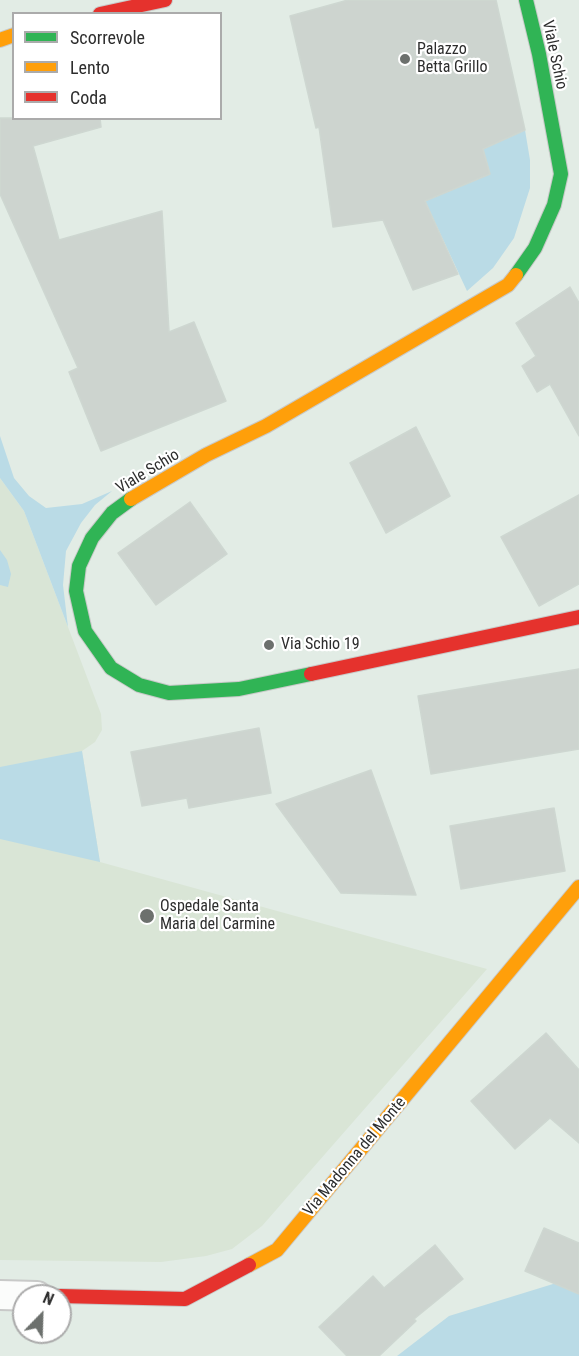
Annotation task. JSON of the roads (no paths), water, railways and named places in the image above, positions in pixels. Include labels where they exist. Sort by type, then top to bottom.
[{"type":"street","points":[[109,12],[165,0]]},
{"type":"street","name":"Viale Schio","points":[[526,0],[539,54],[561,174],[554,205],[535,248],[508,285],[266,426],[206,456],[133,498],[112,513],[92,538],[79,566],[76,591],[85,631],[111,668],[139,685],[169,693],[239,689],[579,617]]},
{"type":"street","name":"Via Madonna del Monte","points":[[72,1296],[185,1299],[277,1250],[579,887]]},
{"type":"place","name":"Palazzo Betta Grillo","points":[[405,59]]},
{"type":"place","name":"Via Schio 19","points":[[269,645]]},
{"type":"place","name":"Ospedale Santa Maria del Carmine","points":[[147,916]]}]
